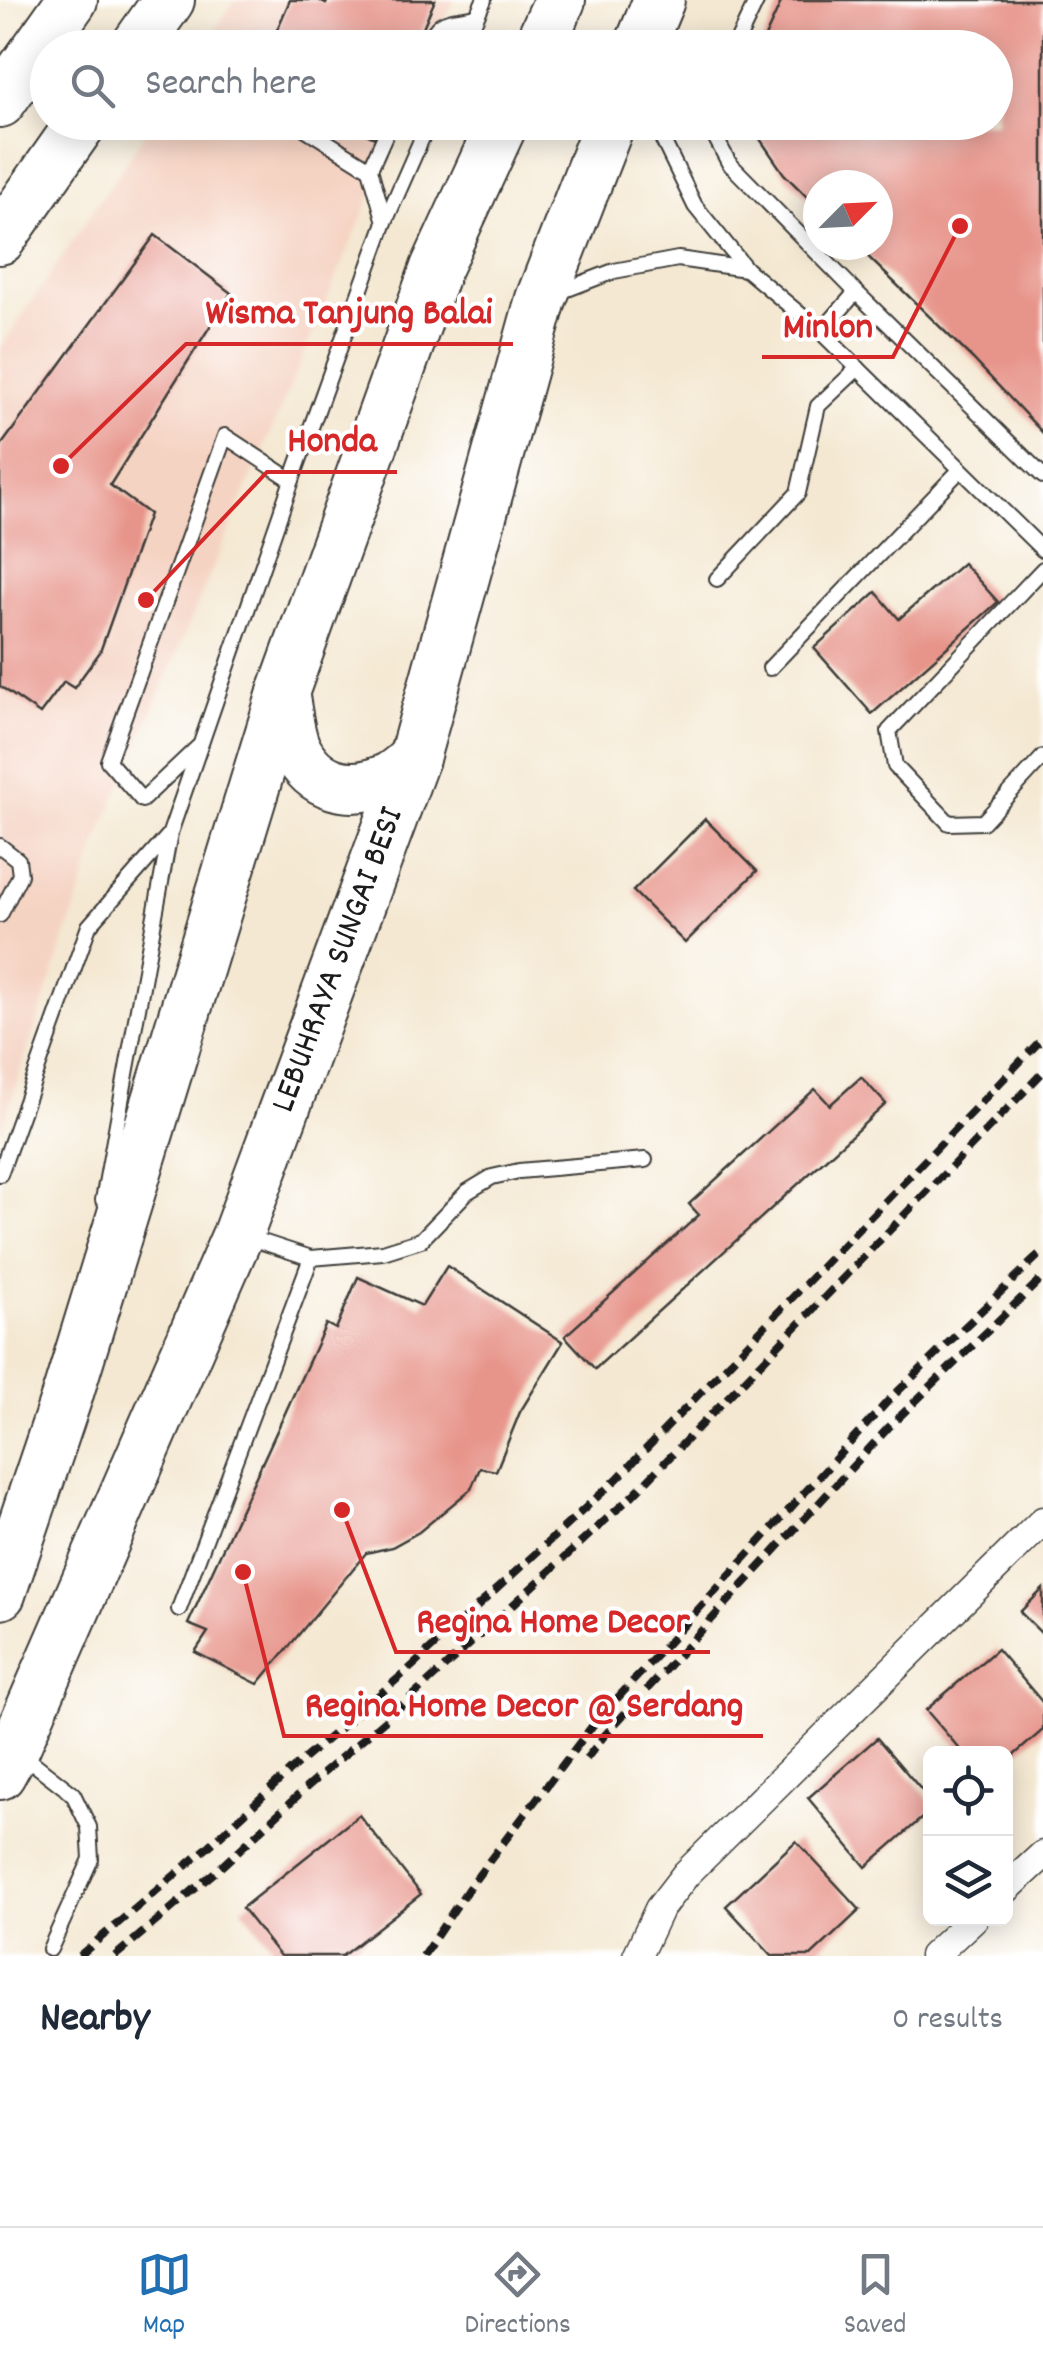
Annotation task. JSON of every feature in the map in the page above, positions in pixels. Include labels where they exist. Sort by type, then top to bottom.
[{"type":"highway","points":[[51,30],[72,0]]},
{"type":"highway","points":[[147,30],[168,0]]},
{"type":"highway","points":[[546,30],[560,0]]},
{"type":"highway","points":[[646,30],[659,0]]},
{"type":"highway","points":[[0,102],[30,60]]},
{"type":"highway","points":[[0,239],[69,140]]},
{"type":"highway","points":[[0,1594],[68,1392],[283,693],[436,268],[495,140]]},
{"type":"highway","name":"LEBUHRAYA SUNGAI BESI","points":[[7,1762],[238,1234],[414,758],[541,299],[603,140]]},
{"type":"highway","points":[[283,693],[294,746],[312,773],[333,786],[362,786],[390,777],[414,758]]},
{"type":"street","points":[[637,1956],[659,1909],[686,1874],[1043,1521]]},
{"type":"street","points":[[1013,1883],[1043,1855]]},
{"type":"street","points":[[933,1956],[965,1926]]},
{"type":"lane","points":[[470,30],[484,0]]},
{"type":"lane","points":[[743,30],[757,0]]},
{"type":"lane","points":[[428,30],[441,22],[476,16]]},
{"type":"lane","points":[[324,140],[370,168]]},
{"type":"lane","points":[[383,140],[370,168],[386,222]]},
{"type":"lane","points":[[100,1219],[170,833],[292,480],[386,222],[422,140]]},
{"type":"lane","points":[[663,140],[695,206],[746,269],[821,332],[1043,550]]},
{"type":"lane","points":[[717,140],[729,163],[1043,476]]},
{"type":"lane","points":[[541,299],[614,270],[678,260],[746,269]]},
{"type":"lane","points":[[821,332],[856,292]]},
{"type":"lane","points":[[717,578],[798,493],[818,406],[858,368]]},
{"type":"lane","points":[[200,744],[142,800],[108,761],[226,436],[292,480]]},
{"type":"lane","points":[[770,668],[960,470]]},
{"type":"lane","points":[[1043,569],[889,732],[895,766],[949,824],[984,822],[1043,758]]},
{"type":"lane","points":[[0,1174],[89,926],[170,833]]},
{"type":"lane","points":[[0,846],[18,860],[20,876],[0,916]]},
{"type":"lane","points":[[238,1234],[311,1258],[383,1252],[421,1240],[467,1192],[492,1178],[519,1171],[644,1160]]},
{"type":"lane","points":[[68,1392],[92,1258]]},
{"type":"lane","points":[[179,1609],[311,1258]]},
{"type":"lane","points":[[7,1762],[73,1794],[89,1827],[92,1859],[50,1949]]},
{"type":"shaded area","points":[[235,0],[454,0],[441,30],[215,30]]},
{"type":"shaded area","points":[[141,140],[395,140],[102,829],[0,1133],[0,349]]},
{"type":"building","points":[[290,0],[318,0],[326,4],[328,0],[435,0],[422,30],[277,30]]},
{"type":"building","points":[[782,0],[1043,0],[1043,433],[871,260],[893,260],[893,170],[803,170],[803,193],[761,140],[1013,140],[1013,30],[768,30]]},
{"type":"building","points":[[155,235],[231,293],[110,485],[149,514],[100,652],[74,688],[64,682],[40,714],[0,686],[0,447]]},
{"type":"building","points":[[963,563],[998,602],[872,714],[814,648],[876,592],[899,619]]},
{"type":"building","points":[[705,819],[757,871],[685,943],[633,891]]},
{"type":"building","points":[[861,1077],[886,1104],[595,1369],[565,1336],[699,1215],[689,1204],[815,1089],[830,1105]]},
{"type":"building","points":[[447,1266],[563,1342],[520,1412],[496,1471],[480,1468],[471,1489],[419,1532],[392,1547],[366,1553],[258,1684],[195,1652],[208,1632],[188,1624],[326,1324],[336,1329],[358,1277],[422,1306]]},
{"type":"building","points":[[1043,1589],[1043,1635],[1020,1612]]},
{"type":"building","points":[[997,1649],[1043,1703],[1043,1730],[1013,1756],[1013,1746],[957,1746],[926,1710]]},
{"type":"building","points":[[877,1738],[923,1792],[923,1817],[866,1867],[808,1798]]},
{"type":"building","points":[[359,1815],[421,1894],[342,1956],[280,1956],[242,1908]]},
{"type":"building","points":[[796,1841],[860,1910],[811,1956],[772,1956],[726,1906]]},
{"type":"railway","points":[[79,1956],[408,1670],[617,1479],[1043,1038]]},
{"type":"railway","points":[[115,1956],[222,1866],[633,1495],[1043,1072]]},
{"type":"railway","points":[[423,1956],[468,1889],[593,1725],[888,1401],[1043,1251]]},
{"type":"railway","points":[[586,1759],[889,1427],[1043,1277]]},
{"type":"place","name":"Minlon","points":[[960,226]]},
{"type":"place","name":"Wisma Tanjung Balai","points":[[61,466]]},
{"type":"place","name":"Honda","points":[[146,600]]},
{"type":"place","name":"Regina Home Decor","points":[[342,1510]]},
{"type":"place","name":"Regina Home Decor @ Serdang","points":[[243,1572]]}]
